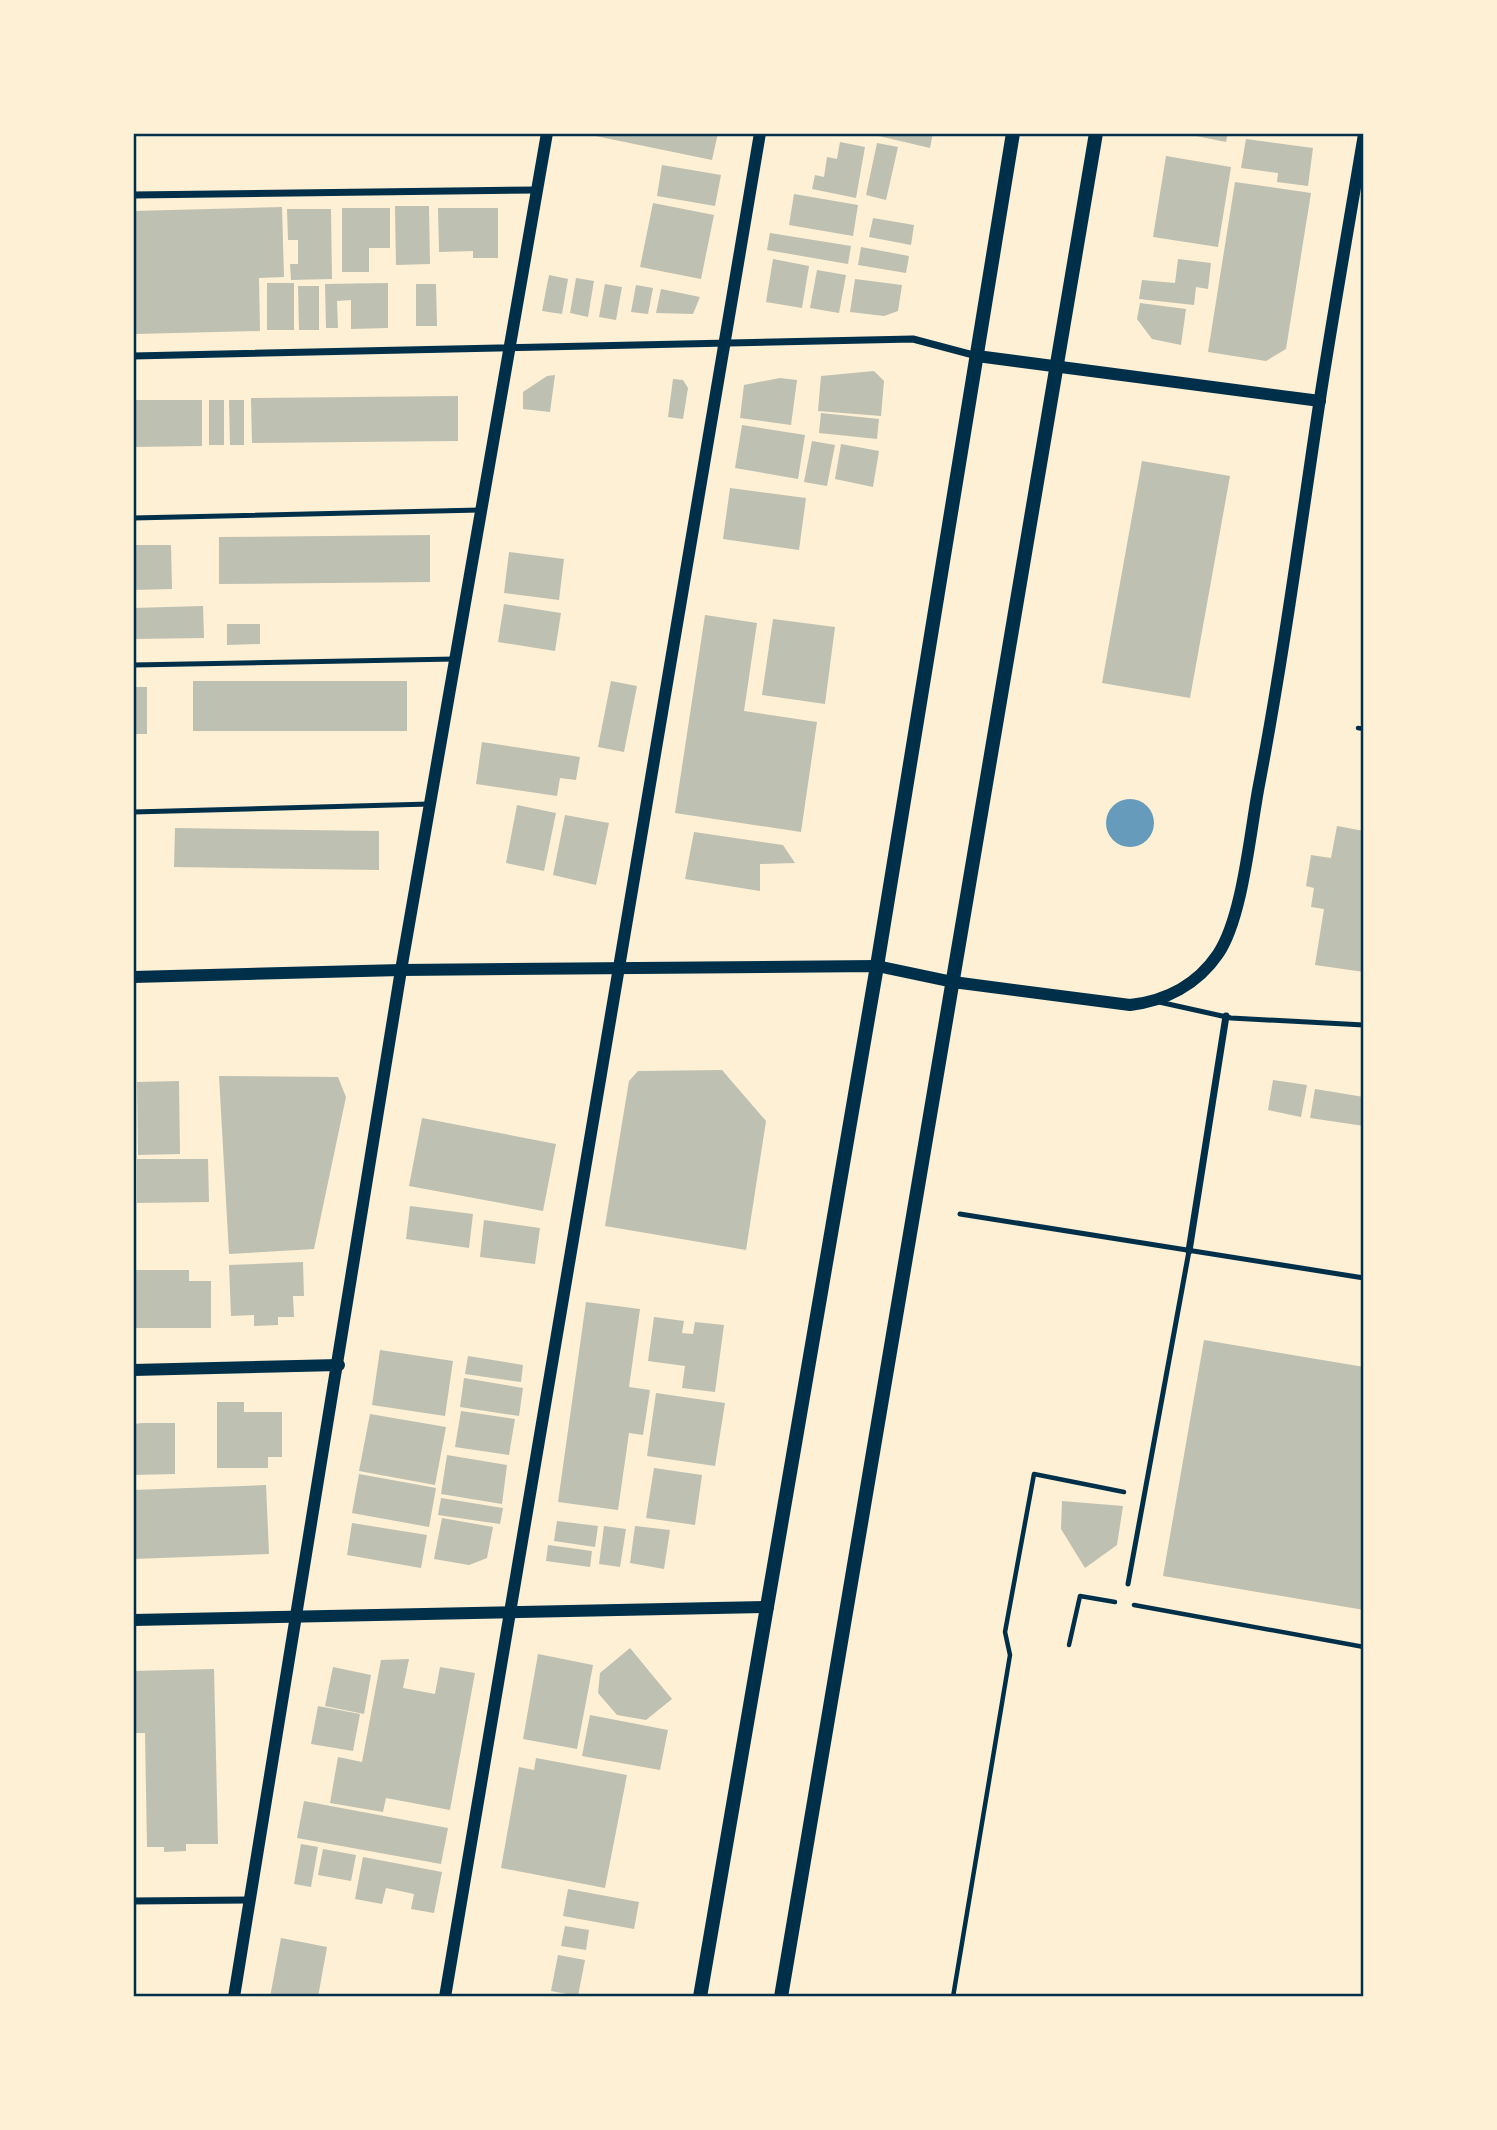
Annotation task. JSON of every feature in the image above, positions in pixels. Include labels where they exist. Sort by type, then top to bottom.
[{"type":"main road","points":[[700,1997],[877,966],[1013,133]]},
{"type":"main road","points":[[781,1997],[1096,133]]},
{"type":"street","points":[[234,1997],[339,1365],[401,970],[547,133]]},
{"type":"street","points":[[445,1997],[760,133]]},
{"type":"street","points":[[133,977],[401,970],[618,971],[877,966],[953,982],[1130,1005],[1156,1002],[1181,989],[1202,972],[1219,953],[1232,920],[1273,712],[1364,134]]},
{"type":"street","points":[[133,195],[537,190]]},
{"type":"street","points":[[133,356],[913,339],[977,356],[1320,401]]},
{"type":"street","points":[[1189,1251],[1226,1016]]},
{"type":"street","points":[[133,1370],[339,1365]]},
{"type":"street","points":[[133,1620],[768,1607]]},
{"type":"street","points":[[133,1901],[249,1900]]},
{"type":"lane","points":[[133,518],[481,510]]},
{"type":"lane","points":[[133,665],[456,659]]},
{"type":"lane","points":[[133,812],[430,804]]},
{"type":"lane","points":[[1156,1002],[1226,1016],[1364,1025]]},
{"type":"lane","points":[[960,1214],[1364,1278]]},
{"type":"lane","points":[[1128,1584],[1189,1251]]},
{"type":"path","points":[[953,1997],[1010,1655],[1004,1632],[1034,1474],[1143,1496]]},
{"type":"path","points":[[1069,1645],[1080,1596],[1364,1647]]},
{"type":"water","points":[[1130,799],[1147,806],[1154,823],[1147,840],[1130,847],[1113,840],[1106,823],[1113,806]]},
{"type":"building","points":[[581,133],[718,133],[712,160]]},
{"type":"building","points":[[866,133],[933,133],[930,148]]},
{"type":"building","points":[[1181,133],[1228,133],[1226,142]]},
{"type":"building","points":[[1246,139],[1313,148],[1308,186],[1277,182],[1278,173],[1241,168]]},
{"type":"building","points":[[840,142],[865,147],[856,198],[812,189],[815,175],[824,177],[827,157],[837,159]]},
{"type":"building","points":[[877,143],[898,147],[886,200],[866,195]]},
{"type":"building","points":[[1166,156],[1231,167],[1218,247],[1153,237]]},
{"type":"building","points":[[662,165],[721,175],[715,206],[657,196]]},
{"type":"building","points":[[1235,182],[1311,193],[1286,349],[1266,361],[1208,352]]},
{"type":"building","points":[[794,194],[858,205],[853,236],[789,225]]},
{"type":"building","points":[[653,203],[714,215],[701,279],[640,267]]},
{"type":"building","points":[[395,206],[429,206],[430,264],[396,265]]},
{"type":"building","points":[[282,207],[284,277],[259,278],[260,331],[135,334],[133,211]]},
{"type":"building","points":[[342,208],[390,208],[390,248],[369,248],[369,272],[342,272]]},
{"type":"building","points":[[438,208],[498,208],[498,258],[473,258],[473,251],[439,252]]},
{"type":"building","points":[[287,209],[331,209],[332,279],[291,280],[290,264],[298,264],[298,240],[288,240]]},
{"type":"building","points":[[873,218],[914,225],[911,245],[869,237]]},
{"type":"building","points":[[770,233],[851,246],[848,264],[767,250]]},
{"type":"building","points":[[861,247],[909,256],[906,273],[858,265]]},
{"type":"building","points":[[773,259],[809,266],[802,308],[766,302]]},
{"type":"building","points":[[1178,259],[1211,263],[1208,289],[1196,287],[1194,305],[1139,299],[1142,280],[1175,283]]},
{"type":"building","points":[[817,270],[846,275],[839,313],[810,308]]},
{"type":"building","points":[[549,275],[568,279],[562,314],[542,311]]},
{"type":"building","points":[[576,278],[594,281],[588,317],[570,313]]},
{"type":"building","points":[[855,279],[902,285],[898,311],[884,316],[850,312]]},
{"type":"building","points":[[267,283],[294,283],[294,330],[267,330]]},
{"type":"building","points":[[388,283],[388,328],[351,329],[351,300],[337,301],[338,328],[326,328],[325,284]]},
{"type":"building","points":[[416,284],[436,284],[437,326],[416,326]]},
{"type":"building","points":[[605,284],[622,287],[616,320],[599,317]]},
{"type":"building","points":[[636,285],[653,288],[648,314],[631,312]]},
{"type":"building","points":[[298,286],[319,286],[319,330],[299,330]]},
{"type":"building","points":[[661,289],[700,297],[693,314],[656,313]]},
{"type":"building","points":[[1140,303],[1186,309],[1181,345],[1152,339],[1137,319]]},
{"type":"building","points":[[874,371],[884,381],[881,416],[818,411],[821,376]]},
{"type":"building","points":[[555,375],[550,412],[523,409],[523,392],[547,376]]},
{"type":"building","points":[[780,378],[797,380],[791,425],[740,418],[744,385]]},
{"type":"building","points":[[673,379],[683,380],[688,388],[683,419],[668,417]]},
{"type":"building","points":[[458,396],[458,441],[252,443],[251,398]]},
{"type":"building","points":[[133,400],[202,400],[202,446],[133,447]]},
{"type":"building","points":[[209,400],[224,400],[224,445],[209,445]]},
{"type":"building","points":[[229,400],[244,400],[244,445],[230,445]]},
{"type":"building","points":[[821,413],[879,419],[877,439],[819,433]]},
{"type":"building","points":[[742,425],[805,435],[798,479],[735,468]]},
{"type":"building","points":[[812,441],[835,445],[827,486],[804,482]]},
{"type":"building","points":[[841,444],[879,451],[873,487],[835,479]]},
{"type":"building","points":[[1142,461],[1230,476],[1190,698],[1102,683]]},
{"type":"building","points":[[730,488],[806,498],[799,550],[723,539]]},
{"type":"building","points":[[430,535],[430,582],[219,584],[219,537]]},
{"type":"building","points":[[133,545],[171,545],[172,589],[133,590]]},
{"type":"building","points":[[509,552],[564,559],[559,600],[504,593]]},
{"type":"building","points":[[504,604],[561,613],[555,651],[498,642]]},
{"type":"building","points":[[203,606],[204,638],[133,639],[133,608]]},
{"type":"building","points":[[705,615],[757,623],[744,711],[817,722],[801,832],[675,813]]},
{"type":"building","points":[[773,619],[835,627],[825,704],[762,695]]},
{"type":"building","points":[[227,624],[260,624],[260,644],[227,645]]},
{"type":"building","points":[[193,681],[407,681],[407,731],[193,731]]},
{"type":"building","points":[[611,681],[637,686],[624,752],[598,747]]},
{"type":"building","points":[[133,687],[147,687],[147,734],[133,734]]},
{"type":"building","points":[[482,742],[580,757],[576,780],[560,778],[557,796],[476,784]]},
{"type":"building","points":[[517,805],[556,813],[544,871],[506,863]]},
{"type":"building","points":[[565,815],[609,823],[596,885],[553,875]]},
{"type":"building","points":[[1337,826],[1364,831],[1364,972],[1315,965],[1324,909],[1311,907],[1314,888],[1306,886],[1311,855],[1331,858]]},
{"type":"building","points":[[175,828],[379,831],[379,870],[174,867]]},
{"type":"building","points":[[694,832],[783,845],[795,863],[760,864],[760,891],[685,879]]},
{"type":"building","points":[[722,1070],[766,1121],[746,1250],[605,1226],[629,1081],[638,1071]]},
{"type":"building","points":[[219,1076],[338,1077],[346,1097],[314,1249],[229,1254]]},
{"type":"building","points":[[1273,1080],[1307,1085],[1301,1117],[1268,1110]]},
{"type":"building","points":[[179,1081],[180,1154],[138,1155],[137,1082]]},
{"type":"building","points":[[1315,1089],[1364,1097],[1364,1126],[1310,1118]]},
{"type":"building","points":[[422,1118],[556,1144],[543,1211],[409,1186]]},
{"type":"building","points":[[137,1159],[208,1159],[209,1202],[137,1203]]},
{"type":"building","points":[[410,1206],[473,1214],[469,1248],[406,1239]]},
{"type":"building","points":[[484,1220],[540,1228],[535,1264],[480,1257]]},
{"type":"building","points":[[303,1262],[304,1296],[293,1296],[294,1317],[278,1317],[278,1325],[254,1326],[254,1315],[231,1316],[229,1265]]},
{"type":"building","points":[[133,1270],[189,1270],[189,1281],[211,1281],[211,1328],[133,1328]]},
{"type":"building","points":[[586,1302],[640,1309],[629,1387],[650,1390],[643,1435],[629,1433],[618,1510],[558,1502]]},
{"type":"building","points":[[654,1317],[684,1321],[682,1333],[693,1334],[695,1322],[724,1325],[715,1392],[682,1388],[685,1366],[648,1361]]},
{"type":"building","points":[[1204,1340],[1364,1367],[1364,1610],[1163,1576]]},
{"type":"building","points":[[380,1350],[453,1361],[445,1416],[372,1405]]},
{"type":"building","points":[[468,1356],[523,1365],[521,1382],[465,1374]]},
{"type":"building","points":[[464,1378],[523,1388],[519,1416],[460,1407]]},
{"type":"building","points":[[656,1393],[725,1403],[715,1466],[647,1456]]},
{"type":"building","points":[[217,1402],[244,1402],[244,1412],[282,1412],[282,1457],[268,1457],[268,1468],[217,1468]]},
{"type":"building","points":[[461,1411],[515,1419],[509,1455],[455,1447]]},
{"type":"building","points":[[370,1414],[446,1427],[435,1485],[359,1471]]},
{"type":"building","points":[[175,1423],[175,1474],[133,1475],[133,1424]]},
{"type":"building","points":[[447,1455],[507,1465],[502,1504],[441,1494]]},
{"type":"building","points":[[654,1468],[702,1475],[695,1525],[646,1518]]},
{"type":"building","points":[[359,1474],[436,1488],[429,1527],[352,1513]]},
{"type":"building","points":[[266,1485],[269,1554],[133,1559],[133,1490]]},
{"type":"building","points":[[441,1498],[503,1508],[500,1524],[438,1515]]},
{"type":"building","points":[[1062,1501],[1123,1506],[1117,1545],[1085,1568],[1061,1529]]},
{"type":"building","points":[[442,1518],[493,1527],[487,1558],[469,1565],[434,1559]]},
{"type":"building","points":[[557,1521],[598,1526],[595,1547],[554,1541]]},
{"type":"building","points":[[352,1523],[427,1535],[421,1568],[347,1555]]},
{"type":"building","points":[[604,1526],[626,1529],[620,1567],[599,1564]]},
{"type":"building","points":[[635,1526],[670,1530],[664,1569],[630,1563]]},
{"type":"building","points":[[548,1545],[592,1551],[590,1567],[546,1561]]},
{"type":"building","points":[[630,1648],[672,1699],[646,1720],[617,1715],[598,1693],[600,1673]]},
{"type":"building","points":[[538,1654],[593,1665],[577,1749],[523,1739]]},
{"type":"building","points":[[409,1659],[403,1688],[435,1694],[440,1667],[475,1673],[450,1810],[386,1798],[383,1812],[330,1803],[338,1757],[362,1762],[381,1660]]},
{"type":"building","points":[[333,1667],[371,1675],[364,1714],[325,1706]]},
{"type":"building","points":[[214,1669],[218,1844],[186,1844],[186,1851],[164,1852],[164,1847],[147,1847],[145,1733],[133,1733],[133,1671]]},
{"type":"building","points":[[318,1706],[360,1714],[353,1751],[311,1744]]},
{"type":"building","points":[[590,1715],[668,1730],[660,1770],[582,1756]]},
{"type":"building","points":[[536,1758],[627,1775],[605,1888],[501,1868],[519,1767],[534,1770]]},
{"type":"building","points":[[304,1801],[448,1828],[441,1864],[297,1838]]},
{"type":"building","points":[[301,1844],[318,1847],[311,1887],[294,1884]]},
{"type":"building","points":[[323,1849],[356,1855],[351,1881],[318,1875]]},
{"type":"building","points":[[363,1857],[442,1872],[434,1913],[411,1909],[414,1894],[386,1888],[382,1904],[355,1899]]},
{"type":"building","points":[[568,1889],[639,1902],[634,1929],[563,1916]]},
{"type":"building","points":[[565,1926],[589,1930],[586,1950],[561,1946]]},
{"type":"building","points":[[281,1938],[327,1947],[318,1997],[270,1997]]},
{"type":"building","points":[[558,1955],[585,1960],[578,1996],[551,1991]]}]
